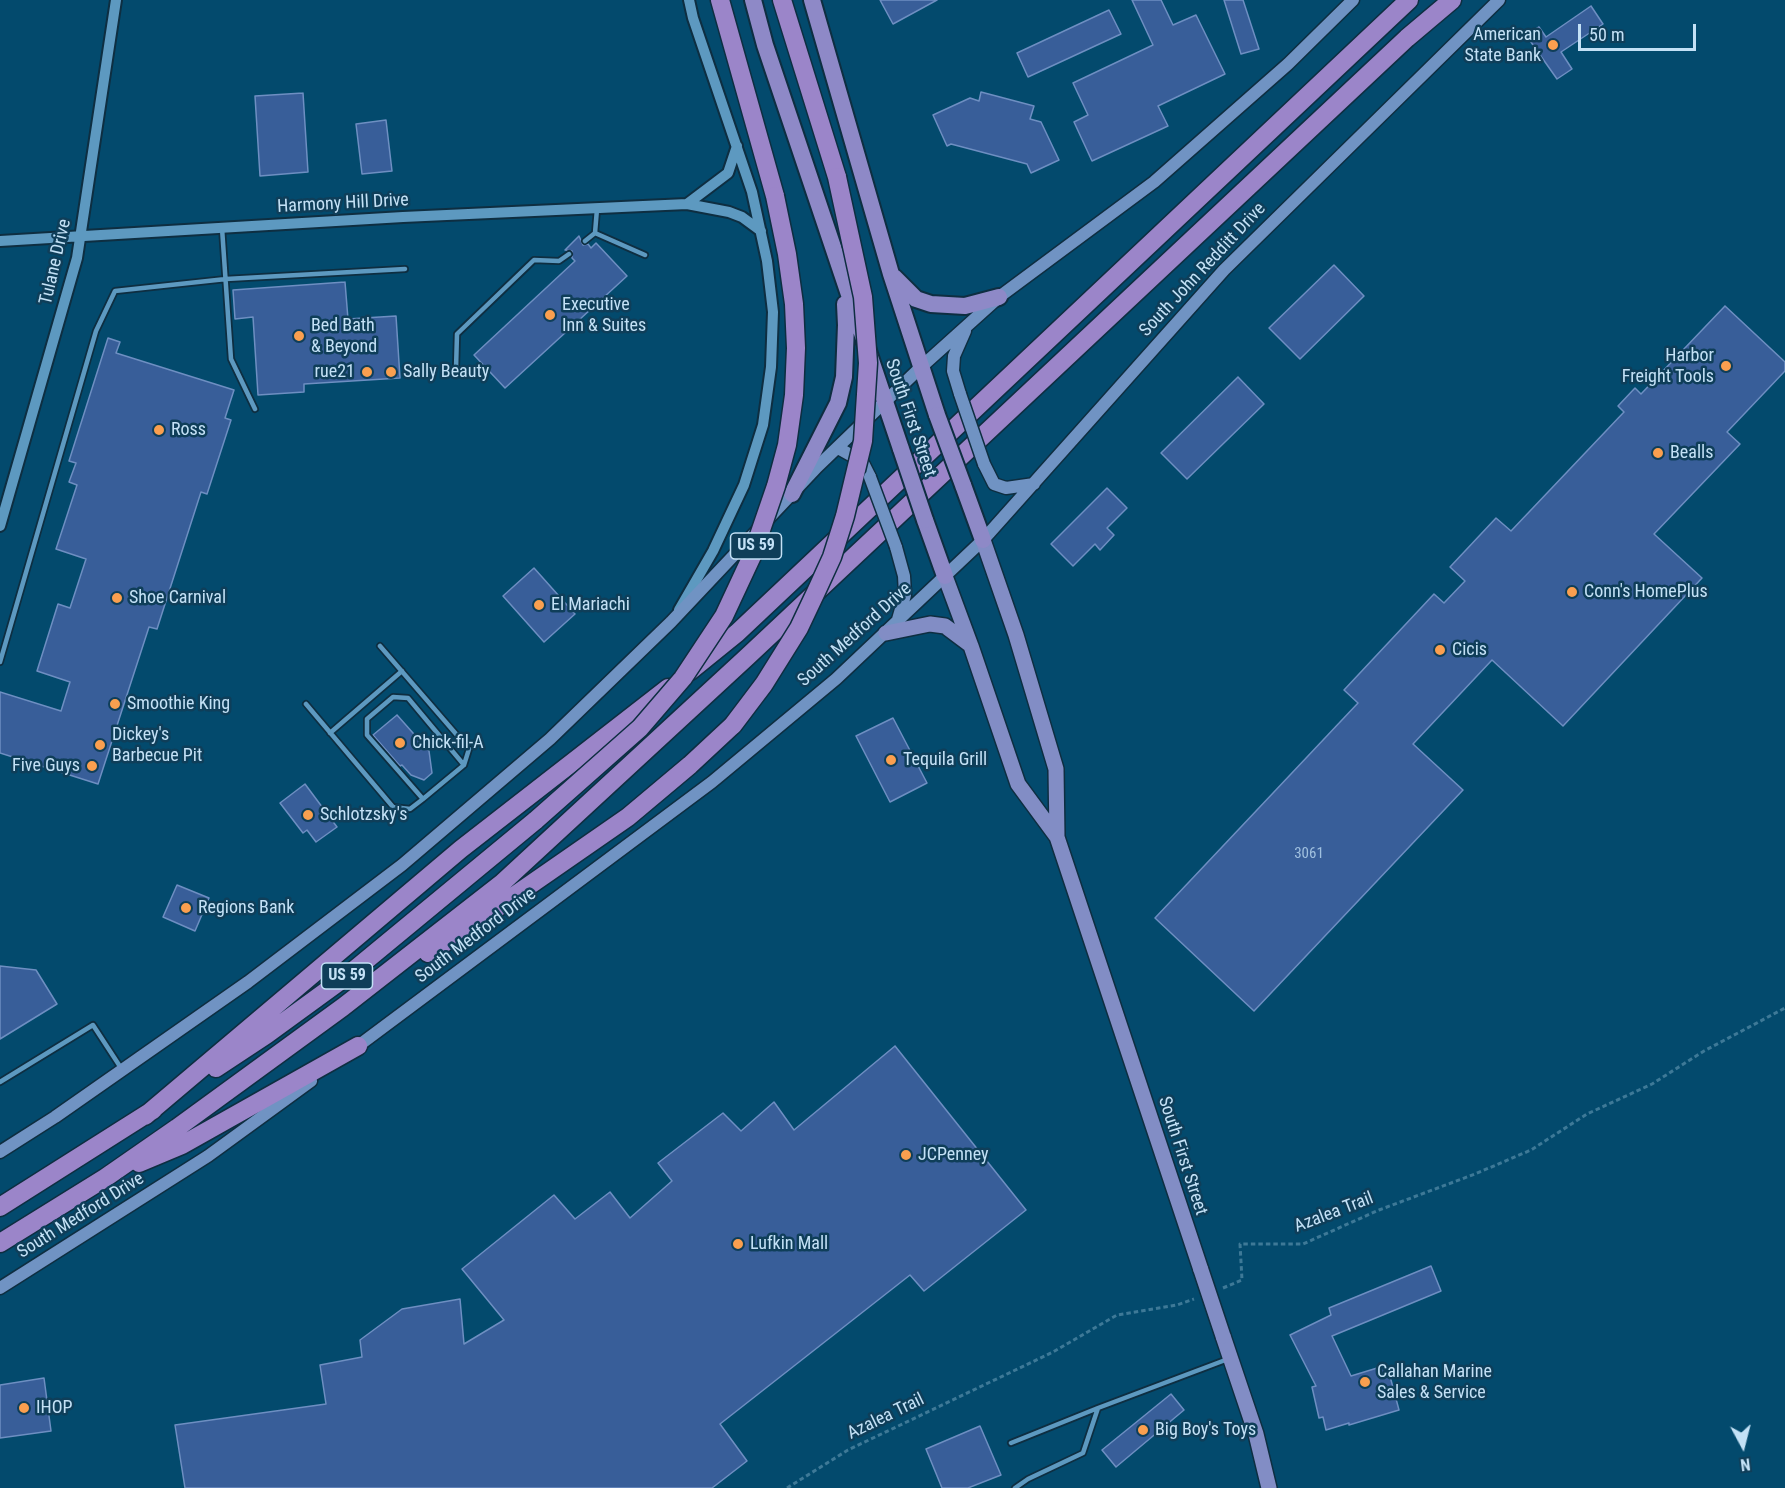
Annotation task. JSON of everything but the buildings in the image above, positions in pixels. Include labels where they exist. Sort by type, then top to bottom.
[{"type":"highway","name":"US 59","points":[[0,1207],[145,1116],[266,1035],[347,976],[536,820],[640,728],[683,678],[724,616],[752,556],[787,446],[794,395],[796,348],[794,304],[775,196],[720,0]]},
{"type":"highway","name":"South First Street","points":[[753,0],[765,45],[843,282],[945,576]]},
{"type":"highway","name":"US 59","points":[[0,1243],[105,1179],[343,1007],[465,930],[627,817],[690,765],[733,725],[764,684],[799,628],[832,557],[845,516],[863,441],[868,363],[863,297],[852,236],[837,177],[782,0]]},
{"type":"highway","name":"South First Street","points":[[812,0],[920,368],[982,540]]},
{"type":"highway","points":[[145,1116],[461,849],[737,633],[1409,0]]},
{"type":"highway","points":[[343,1007],[502,883],[747,657],[1407,38],[1452,0]]},
{"type":"highway","points":[[891,274],[916,299],[932,304],[965,306],[999,297]]},
{"type":"highway","points":[[792,494],[838,403],[845,360],[846,325],[843,282]]},
{"type":"highway","points":[[105,1179],[182,1145],[358,1046]]},
{"type":"main road","points":[[0,1152],[55,1117],[248,982],[402,865],[550,739],[671,622],[792,494],[920,368],[999,297],[1154,182],[1288,64],[1353,0]]},
{"type":"main road","name":"South John Redditt Drive","points":[[945,576],[1034,484],[1224,270],[1499,0]]},
{"type":"main road","points":[[967,327],[954,356],[953,371],[989,476],[994,484],[1006,488],[1034,484]]},
{"type":"main road","points":[[838,448],[864,465],[896,547],[904,576],[905,595],[891,628],[930,624],[945,626],[971,646]]},
{"type":"main road","name":"South First Street","points":[[982,540],[1016,634],[1056,769],[1057,837],[1256,1434],[1269,1488]]},
{"type":"main road","name":"South First Street","points":[[945,576],[1018,784],[1057,837]]},
{"type":"main road","name":"South Medford Drive","points":[[0,1288],[208,1156],[712,782],[836,679],[945,576]]},
{"type":"street","name":"Tulane Drive","points":[[0,526],[74,269],[81,236],[116,0]]},
{"type":"street","points":[[671,622],[713,551],[744,485],[763,425],[771,367],[772,312],[767,261],[752,192],[693,18],[689,0]]},
{"type":"street","points":[[687,204],[728,173],[736,147]]},
{"type":"street","name":"Harmony Hill Drive","points":[[0,241],[403,217],[597,210],[687,204],[729,212],[742,217],[760,231]]},
{"type":"lane","points":[[585,241],[595,232],[597,210]]},
{"type":"lane","points":[[222,228],[231,359],[255,409]]},
{"type":"lane","points":[[595,232],[645,255]]},
{"type":"lane","points":[[456,369],[457,334],[534,260],[559,261],[569,255]]},
{"type":"lane","points":[[0,662],[96,331],[115,291],[226,279],[405,268]]},
{"type":"lane","points":[[306,705],[393,807],[410,809],[464,765],[469,749],[381,646]]},
{"type":"lane","points":[[330,733],[402,671]]},
{"type":"lane","points":[[423,798],[367,735],[367,719],[393,698],[408,698],[464,765]]},
{"type":"lane","points":[[0,1082],[93,1025],[123,1070]]},
{"type":"lane","points":[[1011,1443],[1231,1358]]},
{"type":"lane","points":[[1015,1488],[1028,1479],[1083,1453],[1098,1408]]},
{"type":"lane","points":[[1027,1488],[1028,1479]]},
{"type":"path","name":"Azalea Trail","points":[[1220,1289],[1242,1280],[1240,1244],[1303,1244],[1380,1210],[1531,1150],[1587,1114],[1652,1084],[1704,1051],[1785,1008]]},
{"type":"path","name":"Azalea Trail","points":[[787,1488],[848,1450],[1053,1352],[1117,1315],[1176,1305],[1198,1297]]},
{"type":"place","name":"American State Bank","points":[[1553,45]]},
{"type":"place","name":"Executive Inn & Suites","points":[[550,315]]},
{"type":"place","name":"Bed Bath & Beyond","points":[[299,336]]},
{"type":"place","name":"Harbor Freight Tools","points":[[1726,366]]},
{"type":"place","name":"rue21","points":[[367,372]]},
{"type":"place","name":"Sally Beauty","points":[[391,372]]},
{"type":"place","name":"Ross","points":[[159,430]]},
{"type":"place","name":"Bealls","points":[[1658,453]]},
{"type":"place","name":"Conn's HomePlus","points":[[1572,592]]},
{"type":"place","name":"Shoe Carnival","points":[[117,598]]},
{"type":"place","name":"El Mariachi","points":[[539,605]]},
{"type":"place","name":"Cicis","points":[[1440,650]]},
{"type":"place","name":"Smoothie King","points":[[115,704]]},
{"type":"place","name":"Chick-fil-A","points":[[400,743]]},
{"type":"place","name":"Dickey's Barbecue Pit","points":[[100,745]]},
{"type":"place","name":"Tequila Grill","points":[[891,760]]},
{"type":"place","name":"Five Guys","points":[[92,766]]},
{"type":"place","name":"Schlotzsky's","points":[[308,815]]},
{"type":"place","name":"Regions Bank","points":[[186,908]]},
{"type":"place","name":"JCPenney","points":[[906,1155]]},
{"type":"place","name":"Lufkin Mall","points":[[738,1244]]},
{"type":"place","name":"Callahan Marine Sales & Service","points":[[1365,1382]]},
{"type":"place","name":"IHOP","points":[[24,1408]]},
{"type":"place","name":"Big Boy's Toys","points":[[1143,1430]]}]
